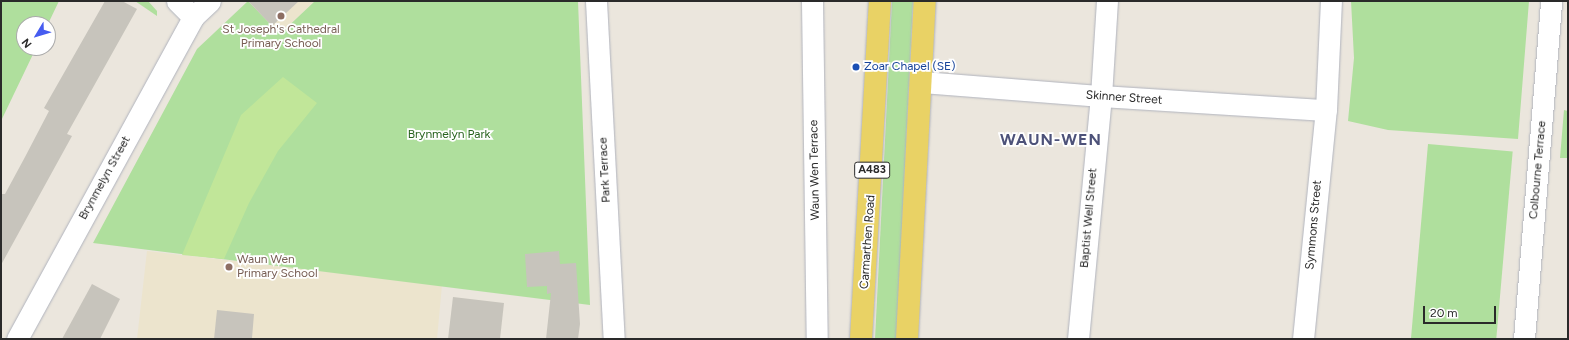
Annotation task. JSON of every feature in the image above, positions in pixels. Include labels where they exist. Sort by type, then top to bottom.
[{"type":"main road","name":"Carmarthen Road","points":[[862,339],[880,1]]},
{"type":"main road","points":[[907,339],[922,82],[925,1]]},
{"type":"street","points":[[177,1],[193,17]]},
{"type":"street","name":"Brynmelyn Street","points":[[17,339],[193,17],[210,1]]},
{"type":"street","name":"Park Terrace","points":[[596,1],[614,339]]},
{"type":"street","name":"Waun Wen Terrace","points":[[812,1],[817,339]]},
{"type":"street","name":"Baptist Well Street","points":[[1078,339],[1100,96],[1106,1]]},
{"type":"street","name":"Symmons Street","points":[[1303,339],[1326,110],[1331,1]]},
{"type":"street","name":"Colbourne Terrace","points":[[1524,339],[1551,1]]},
{"type":"street","name":"Skinner Street","points":[[922,82],[1100,96],[1326,110]]},
{"type":"shaded area","name":"St Joseph's Cathedral Primary School","points":[[248,1],[315,1],[280,34]]},
{"type":"shaded area","name":"Waun Wen Primary School","points":[[147,251],[442,285],[437,339],[137,339]]},
{"type":"green space","points":[[1,1],[59,1],[52,16],[16,16],[16,56],[32,56],[1,121]]},
{"type":"green space","points":[[135,1],[148,1],[157,11],[157,16]]},
{"type":"green space","name":"Brynmelyn Park","points":[[248,1],[280,34],[315,1],[578,1],[590,305],[93,243],[197,49]]},
{"type":"green space","points":[[892,1],[913,1],[897,329],[896,339],[875,339]]},
{"type":"green space","points":[[1351,1],[1529,1],[1518,139],[1388,130],[1348,121],[1354,58]]},
{"type":"green space","points":[[283,77],[317,103],[278,151],[249,203],[224,259],[182,255],[241,115]]},
{"type":"green space","points":[[1564,110],[1568,111],[1568,158],[1560,158]]},
{"type":"green space","points":[[1428,144],[1513,151],[1496,339],[1411,339]]},
{"type":"building","points":[[105,1],[122,1],[137,9],[67,134],[72,136],[1,265],[1,194],[5,194],[25,157],[49,111],[44,108]]},
{"type":"building","points":[[248,1],[299,1],[272,26]]},
{"type":"building","points":[[559,251],[560,264],[576,263],[580,324],[578,339],[546,339],[551,293],[547,294],[547,286],[527,287],[525,254]]},
{"type":"building","points":[[92,284],[120,299],[100,339],[62,339]]},
{"type":"building","points":[[453,297],[504,303],[500,339],[448,339]]},
{"type":"building","points":[[217,310],[254,314],[252,338],[214,339]]},
{"type":"place","name":"St Joseph's Cathedral Primary School","points":[[281,16]]},
{"type":"place","name":"Zoar Chapel (SE)","points":[[856,67]]},
{"type":"place","name":"Waun Wen Primary School","points":[[229,267]]},
{"type":"district","name":"WAUN-WEN","points":[[1051,140]]}]
